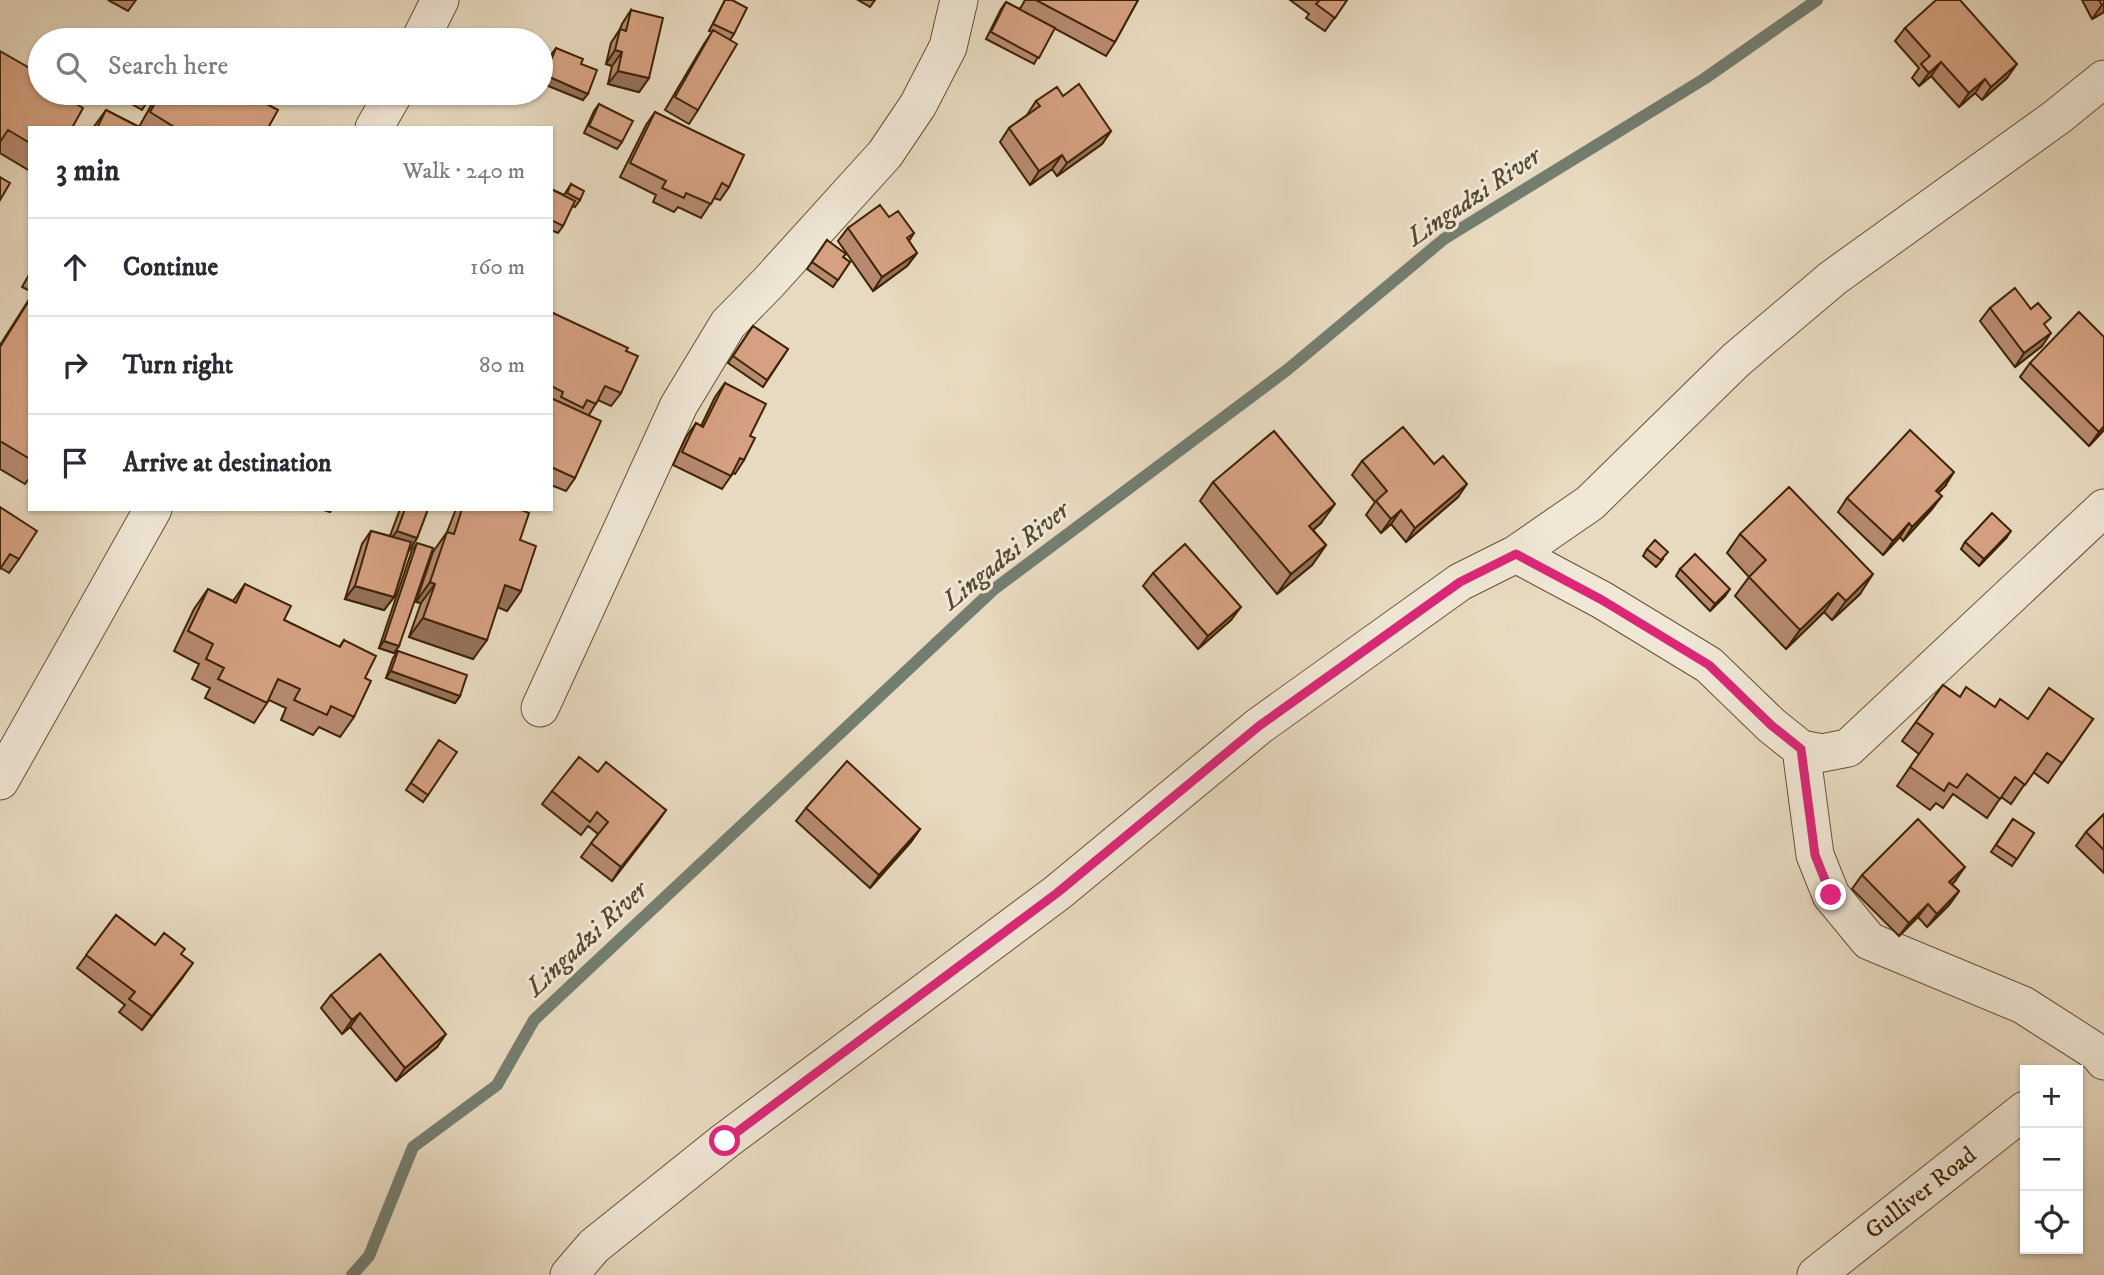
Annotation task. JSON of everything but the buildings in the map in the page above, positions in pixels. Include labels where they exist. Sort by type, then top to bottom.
[{"type":"street","points":[[426,28],[440,0]]},
{"type":"street","points":[[540,708],[679,405],[727,324],[768,283],[885,154],[918,105],[948,47],[959,0]]},
{"type":"street","points":[[569,1275],[594,1246],[703,1158],[1057,893],[1259,726],[1460,582],[1516,554],[1590,503],[1736,360],[1833,278],[2057,117],[2104,79]]},
{"type":"street","points":[[375,126],[387,105]]},
{"type":"street","points":[[1516,554],[1602,600],[1709,665],[1771,725],[1801,749],[1822,753],[1848,748],[2104,508]]},
{"type":"street","points":[[0,781],[152,511]]},
{"type":"street","points":[[1801,749],[1815,855],[1831,895],[1869,941],[2023,1005],[2096,1058]]},
{"type":"street","name":"Gulliver Road","points":[[1816,1275],[2020,1114]]},
{"type":"waterway","name":"Lingadzi River","points":[[352,1275],[369,1256],[413,1147],[497,1085],[534,1020],[993,590],[1287,370],[1444,239],[1704,79],[1817,0]]},
{"type":"route","points":[[725,1141],[1057,893],[1259,726],[1460,582],[1516,554],[1602,600],[1709,665],[1771,725],[1801,749],[1815,855],[1831,895]]}]
